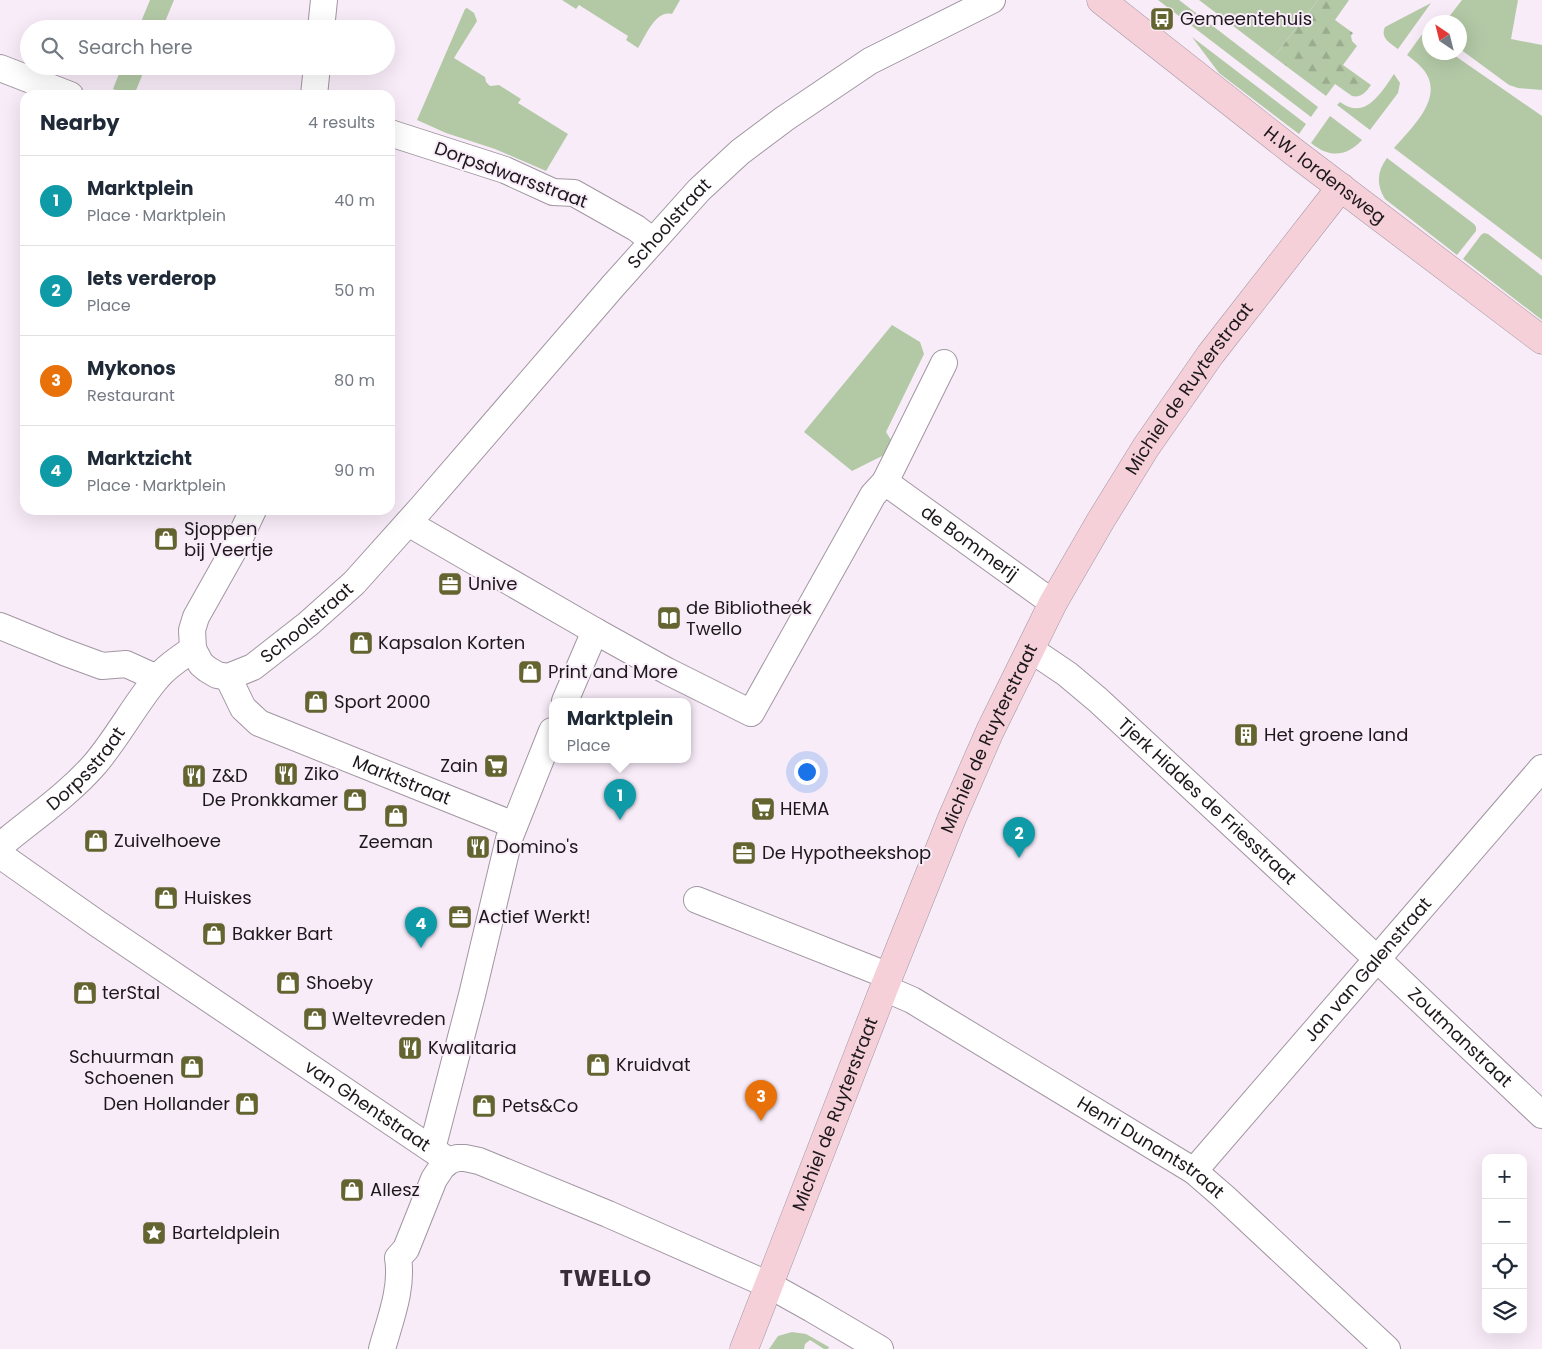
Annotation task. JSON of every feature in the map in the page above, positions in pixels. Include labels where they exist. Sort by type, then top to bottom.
[{"type":"street","points":[[322,20],[324,0]]},
{"type":"street","name":"Schoolstraat","points":[[228,677],[254,667],[308,624],[354,583],[653,241],[699,190],[740,152],[784,119],[870,61],[992,0]]},
{"type":"street","name":"H.W. Iordensweg","points":[[1102,2],[1542,340]]},
{"type":"street","points":[[0,68],[57,90]]},
{"type":"street","points":[[315,90],[316,75]]},
{"type":"street","name":"Dorpsdwarsstraat","points":[[395,135],[505,170],[553,192],[574,193],[636,228],[653,241]]},
{"type":"street","name":"Michiel de Ruyterstraat","points":[[744,1349],[886,982],[952,818],[990,731],[1053,603],[1146,447],[1181,396],[1210,355],[1341,187]]},
{"type":"street","points":[[408,523],[594,631],[751,714],[873,495],[884,482],[944,363]]},
{"type":"street","name":"de Bommerij","points":[[884,482],[1053,603]]},
{"type":"street","points":[[228,677],[217,675],[207,670],[201,664],[193,650],[192,630],[196,617],[237,544],[251,515]]},
{"type":"street","points":[[0,626],[102,666],[126,664],[157,678]]},
{"type":"street","points":[[566,698],[594,631]]},
{"type":"street","name":"Tjerk Hiddes de Friesstraat","points":[[1030,649],[1067,674],[1098,700],[1377,960]]},
{"type":"street","name":"Dorpsstraat","points":[[0,846],[50,807],[95,763],[157,678],[175,661],[193,650]]},
{"type":"street","name":"Marktstraat","points":[[228,677],[243,708],[259,723],[514,825]]},
{"type":"street","points":[[382,1349],[399,1282],[398,1258],[406,1249],[434,1179],[442,1166],[440,1155],[472,995],[505,854],[514,825],[549,739]]},
{"type":"street","name":"Jan van Galenstraat","points":[[1194,1171],[1542,768]]},
{"type":"street","name":"van Ghentstraat","points":[[0,855],[98,924],[440,1155],[479,1161],[608,1214],[769,1285],[880,1349]]},
{"type":"street","name":"Henri Dunantstraat","points":[[697,900],[886,982],[912,1000],[1194,1171],[1387,1349]]},
{"type":"street","name":"Zoutmanstraat","points":[[1377,960],[1542,1115]]},
{"type":"green space","points":[[150,0],[174,0],[166,20],[142,20]]},
{"type":"green space","points":[[562,0],[680,0],[672,14],[666,14],[656,20],[638,48],[626,40],[628,36],[579,5],[576,9]]},
{"type":"green space","points":[[1158,0],[1179,0],[1318,107],[1311,117]]},
{"type":"green space","points":[[1199,0],[1318,0],[1274,57]]},
{"type":"green space","points":[[1318,0],[1349,0],[1335,20],[1353,33],[1351,36],[1352,41],[1357,46],[1343,65],[1371,85],[1361,95],[1352,96],[1335,84],[1326,96],[1274,57]]},
{"type":"green space","points":[[1462,0],[1518,0],[1511,39],[1542,45],[1542,90],[1518,88],[1509,85],[1467,54],[1467,15],[1450,15]]},
{"type":"green space","points":[[1431,3],[1398,49],[1385,37],[1385,27]]},
{"type":"green space","points":[[467,8],[474,13],[477,21],[454,58],[485,77],[486,82],[490,86],[499,85],[521,99],[518,103],[568,134],[546,171],[495,149],[446,133],[417,120]]},
{"type":"green space","points":[[1422,34],[1422,60],[1461,60],[1542,116],[1542,260],[1394,148],[1424,111],[1431,89],[1429,79],[1420,66],[1407,55]]},
{"type":"green space","points":[[1192,37],[1306,124],[1299,134],[1219,73]]},
{"type":"green space","points":[[1394,74],[1400,83],[1398,93],[1370,130],[1337,105],[1340,102],[1349,107],[1365,106],[1378,96]]},
{"type":"green space","points":[[118,75],[142,75],[136,90],[113,89]]},
{"type":"green space","points":[[1330,116],[1362,140],[1350,150],[1337,154],[1324,151],[1311,143]]},
{"type":"green space","points":[[1387,158],[1474,224],[1476,231],[1457,255],[1385,199],[1380,189],[1379,178],[1381,168]]},
{"type":"green space","points":[[1484,233],[1488,234],[1542,276],[1542,320],[1463,259]]},
{"type":"green space","points":[[892,325],[920,342],[924,354],[886,432],[893,443],[888,453],[852,471],[804,432]]},
{"type":"green space","points":[[792,1332],[806,1334],[829,1347],[824,1349],[810,1340],[805,1344],[804,1349],[769,1349],[778,1336]]},
{"type":"place","name":"Gemeentehuis","points":[[1162,19]]},
{"type":"place","name":"Sjoppen bij Veertje","points":[[166,539]]},
{"type":"place","name":"Unive","points":[[450,584]]},
{"type":"place","name":"de Bibliotheek Twello","points":[[669,618]]},
{"type":"place","name":"Kapsalon Korten","points":[[361,643]]},
{"type":"place","name":"Print and More","points":[[530,672]]},
{"type":"place","name":"Sport 2000","points":[[316,702]]},
{"type":"place","name":"Het groene land","points":[[1246,735]]},
{"type":"place","name":"Zain","points":[[496,766]]},
{"type":"place","name":"Ziko","points":[[286,774]]},
{"type":"place","name":"Z&D","points":[[194,776]]},
{"type":"place","name":"De Pronkkamer","points":[[355,800]]},
{"type":"place","name":"HEMA","points":[[763,809]]},
{"type":"place","name":"Zeeman","points":[[396,816]]},
{"type":"place","name":"Marktplein","points":[[620,820]]},
{"type":"place","name":"Zuivelhoeve","points":[[96,841]]},
{"type":"place","name":"Domino's","points":[[478,847]]},
{"type":"place","name":"De Hypotheekshop","points":[[744,853]]},
{"type":"place","name":"Iets verderop","points":[[1019,858]]},
{"type":"place","name":"Huiskes","points":[[166,898]]},
{"type":"place","name":"Actief Werkt!","points":[[460,917]]},
{"type":"place","name":"Bakker Bart","points":[[214,934]]},
{"type":"place","name":"Marktzicht","points":[[421,948]]},
{"type":"place","name":"Shoeby","points":[[288,983]]},
{"type":"place","name":"terStal","points":[[85,993]]},
{"type":"place","name":"Weltevreden","points":[[315,1019]]},
{"type":"place","name":"Kwalitaria","points":[[410,1048]]},
{"type":"place","name":"Kruidvat","points":[[598,1065]]},
{"type":"place","name":"Schuurman Schoenen","points":[[192,1067]]},
{"type":"place","name":"Den Hollander","points":[[247,1104]]},
{"type":"place","name":"Pets&Co","points":[[484,1106]]},
{"type":"place","name":"Mykonos","points":[[761,1121]]},
{"type":"place","name":"Allesz","points":[[352,1190]]},
{"type":"place","name":"Barteldplein","points":[[154,1233]]},
{"type":"district","name":"TWELLO","points":[[606,1278]]}]
